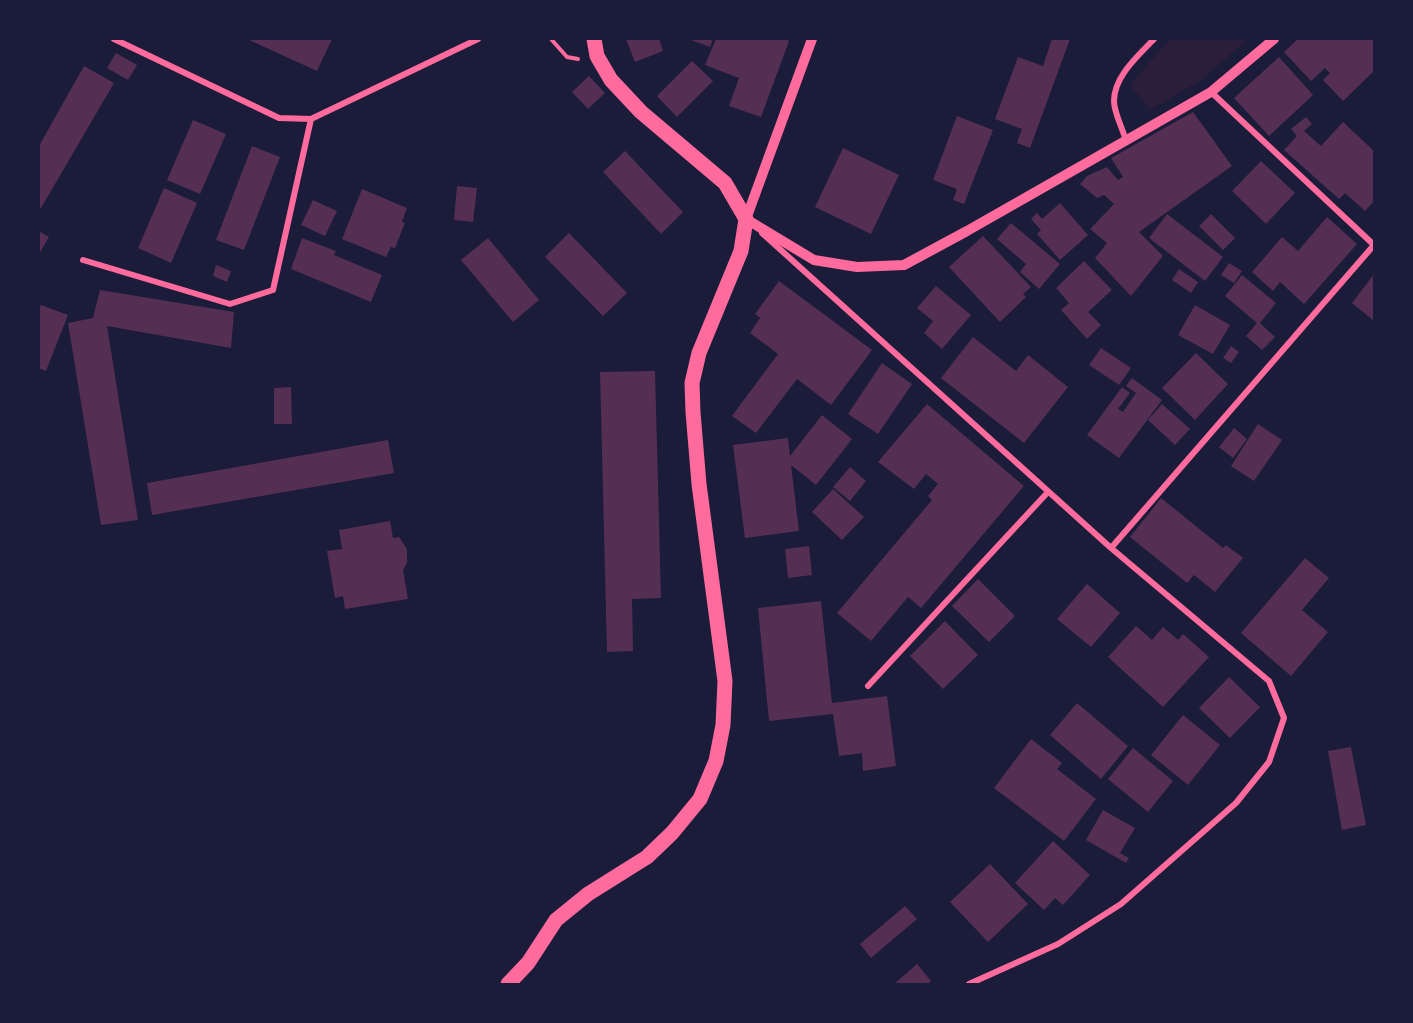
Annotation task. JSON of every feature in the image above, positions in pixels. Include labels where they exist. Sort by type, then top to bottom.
[{"type":"main road","points":[[508,984],[528,963],[556,920],[588,894],[647,857],[672,833],[700,799],[716,761],[723,724],[725,681],[699,484],[692,383],[699,353],[741,250],[746,219],[725,183],[641,112],[611,81],[597,56],[594,39]]},
{"type":"street","points":[[114,39],[279,118],[311,119],[478,39]]},
{"type":"street","points":[[746,219],[812,39]]},
{"type":"street","points":[[1126,141],[1114,101],[1118,83],[1136,57],[1154,39]]},
{"type":"street","points":[[746,219],[814,260],[857,267],[904,265],[1211,92],[1274,39]]},
{"type":"street","points":[[1111,549],[1374,245],[1211,92]]},
{"type":"street","points":[[83,260],[230,304],[273,290],[311,119]]},
{"type":"street","points":[[746,219],[1111,549],[1269,681],[1284,718],[1269,762],[1236,803],[1121,904],[1058,944],[969,984]]},
{"type":"street","points":[[868,686],[1048,492]]},
{"type":"path","points":[[551,39],[567,57],[602,65]]},
{"type":"shaded area","points":[[1170,39],[1248,39],[1200,81],[1150,110],[1130,85]]},
{"type":"building","points":[[247,39],[332,39],[317,71]]},
{"type":"building","points":[[626,39],[659,39],[663,51],[635,62]]},
{"type":"building","points":[[688,39],[713,39],[710,47]]},
{"type":"building","points":[[716,39],[785,39],[789,41],[761,117],[729,106],[739,78],[705,65]]},
{"type":"building","points":[[1052,39],[1070,39],[1030,148],[1017,143],[1022,129],[995,119],[1018,57],[1043,66]]},
{"type":"building","points":[[1298,39],[1374,39],[1374,71],[1343,101],[1323,80],[1330,73],[1325,68],[1311,81],[1284,52]]},
{"type":"building","points":[[116,53],[137,65],[128,80],[107,68]]},
{"type":"building","points":[[1279,57],[1313,95],[1269,136],[1234,98]]},
{"type":"building","points":[[692,61],[713,81],[677,117],[657,96]]},
{"type":"building","points":[[84,66],[114,83],[41,208],[39,207],[39,146]]},
{"type":"building","points":[[589,76],[605,93],[588,109],[572,92]]},
{"type":"building","points":[[1193,112],[1232,166],[1139,232],[1163,256],[1131,296],[1095,258],[1107,243],[1090,229],[1114,204],[1104,195],[1097,198],[1080,184],[1087,176],[1107,167],[1118,180],[1123,177],[1111,158]]},
{"type":"building","points":[[957,116],[993,130],[964,204],[953,200],[957,189],[933,180]]},
{"type":"building","points":[[1306,117],[1312,124],[1304,131],[1321,146],[1343,122],[1374,151],[1374,201],[1365,211],[1345,193],[1339,199],[1284,150],[1297,136],[1291,129]]},
{"type":"building","points":[[193,120],[226,134],[200,194],[167,180]]},
{"type":"building","points":[[252,146],[280,157],[244,250],[216,240]]},
{"type":"building","points":[[843,148],[899,175],[871,234],[815,207]]},
{"type":"building","points":[[625,151],[683,212],[661,234],[603,172]]},
{"type":"building","points":[[1261,161],[1295,193],[1266,224],[1232,191]]},
{"type":"building","points":[[457,186],[477,188],[473,222],[454,220]]},
{"type":"building","points":[[164,188],[197,203],[171,263],[138,248]]},
{"type":"building","points":[[362,189],[407,208],[402,222],[405,223],[395,248],[391,247],[386,257],[342,239]]},
{"type":"building","points":[[313,200],[337,211],[325,236],[301,225]]},
{"type":"building","points":[[1060,203],[1088,235],[1060,260],[1037,234],[1041,230],[1031,219],[1037,213],[1042,219]]},
{"type":"building","points":[[1167,214],[1223,257],[1205,281],[1149,238]]},
{"type":"building","points":[[1211,214],[1235,238],[1223,250],[1199,226]]},
{"type":"building","points":[[1327,217],[1357,244],[1304,304],[1280,282],[1273,291],[1252,272],[1282,237],[1298,251]]},
{"type":"building","points":[[1011,223],[1060,264],[1039,289],[1020,272],[1026,264],[997,239]]},
{"type":"building","points":[[39,231],[49,237],[39,254]]},
{"type":"building","points":[[569,233],[627,293],[603,316],[545,257]]},
{"type":"building","points":[[983,236],[1031,287],[1023,294],[1026,297],[1000,322],[949,267]]},
{"type":"building","points":[[302,238],[336,251],[334,255],[382,275],[371,302],[291,269]]},
{"type":"building","points":[[488,238],[539,300],[513,322],[461,260]]},
{"type":"building","points":[[1084,261],[1112,290],[1088,312],[1101,325],[1087,339],[1061,310],[1069,303],[1056,288]]},
{"type":"building","points":[[1229,263],[1242,271],[1234,283],[1221,275]]},
{"type":"building","points":[[216,265],[231,271],[227,282],[213,276]]},
{"type":"building","points":[[1179,269],[1198,282],[1191,293],[1172,280]]},
{"type":"building","points":[[1374,274],[1374,321],[1352,303]]},
{"type":"building","points":[[1242,275],[1276,303],[1260,323],[1275,337],[1262,350],[1246,336],[1257,323],[1225,296]]},
{"type":"building","points":[[779,281],[872,350],[831,405],[797,379],[756,433],[732,416],[778,354],[750,333],[760,318],[755,314]]},
{"type":"building","points":[[936,286],[971,315],[942,349],[924,333],[933,321],[917,308]]},
{"type":"building","points":[[100,290],[234,312],[231,348],[107,326],[138,520],[101,525],[68,323],[93,318]]},
{"type":"building","points":[[41,305],[68,315],[46,371],[39,368],[39,309]]},
{"type":"building","points":[[1195,305],[1230,325],[1213,354],[1178,335]]},
{"type":"building","points":[[973,337],[1016,371],[1028,355],[1068,387],[1024,443],[941,378]]},
{"type":"building","points":[[1231,346],[1239,352],[1231,363],[1223,358]]},
{"type":"building","points":[[1101,348],[1131,368],[1119,385],[1089,365]]},
{"type":"building","points":[[1196,353],[1228,384],[1195,420],[1162,388]]},
{"type":"building","points":[[882,363],[912,384],[878,434],[848,414]]},
{"type":"building","points":[[655,371],[661,598],[632,599],[633,651],[607,652],[600,372]]},
{"type":"building","points":[[1132,378],[1162,400],[1119,458],[1087,435],[1122,387],[1130,393],[1118,409],[1123,412],[1136,393],[1126,386]]},
{"type":"building","points":[[291,387],[292,424],[274,424],[274,388]]},
{"type":"building","points":[[927,404],[1024,486],[921,608],[908,597],[871,641],[837,613],[932,500],[928,496],[938,484],[926,474],[914,489],[878,462]]},
{"type":"building","points":[[1162,404],[1190,429],[1175,445],[1148,420]]},
{"type":"building","points":[[822,415],[852,439],[816,485],[791,465],[799,531],[745,538],[733,445],[788,438],[790,456]]},
{"type":"building","points":[[1258,424],[1282,440],[1254,481],[1231,466]]},
{"type":"building","points":[[1234,428],[1247,439],[1233,458],[1219,447]]},
{"type":"building","points":[[388,440],[394,473],[152,515],[147,483]]},
{"type":"building","points":[[850,467],[866,481],[850,501],[833,487]]},
{"type":"building","points":[[833,489],[864,517],[842,540],[812,512]]},
{"type":"building","points":[[1161,498],[1223,548],[1226,545],[1243,558],[1215,592],[1194,575],[1187,583],[1130,537]]},
{"type":"building","points":[[390,521],[393,538],[399,537],[407,549],[407,563],[403,570],[408,599],[345,609],[343,596],[335,598],[327,551],[342,549],[339,530]]},
{"type":"building","points":[[809,546],[812,575],[788,578],[785,549]]},
{"type":"building","points":[[1305,558],[1329,578],[1302,610],[1328,632],[1291,676],[1241,633]]},
{"type":"building","points":[[978,579],[1015,616],[989,642],[952,606]]},
{"type":"building","points":[[1087,584],[1120,613],[1091,647],[1057,619]]},
{"type":"building","points":[[821,601],[832,703],[887,696],[896,766],[863,771],[862,753],[839,756],[833,714],[769,721],[758,608]]},
{"type":"building","points":[[945,621],[978,655],[943,689],[910,656]]},
{"type":"building","points":[[1136,626],[1152,640],[1163,627],[1178,640],[1183,634],[1209,657],[1163,707],[1108,657]]},
{"type":"building","points":[[1229,677],[1260,707],[1230,738],[1199,708]]},
{"type":"building","points":[[1077,703],[1128,746],[1101,779],[1050,735]]},
{"type":"building","points":[[1183,715],[1220,745],[1188,785],[1151,755]]},
{"type":"building","points":[[1031,739],[1062,763],[1057,769],[1096,799],[1064,841],[994,788]]},
{"type":"building","points":[[1351,747],[1366,825],[1342,830],[1328,751]]},
{"type":"building","points":[[1133,748],[1173,781],[1148,812],[1108,779]]},
{"type":"building","points":[[1103,810],[1135,828],[1120,853],[1129,858],[1126,863],[1086,840]]},
{"type":"building","points":[[1053,841],[1090,875],[1063,905],[1055,898],[1044,910],[1015,883]]},
{"type":"building","points":[[990,864],[1028,904],[988,942],[950,902]]},
{"type":"building","points":[[905,906],[917,919],[871,958],[860,944]]},
{"type":"building","points":[[917,964],[931,981],[928,984],[894,984]]}]
